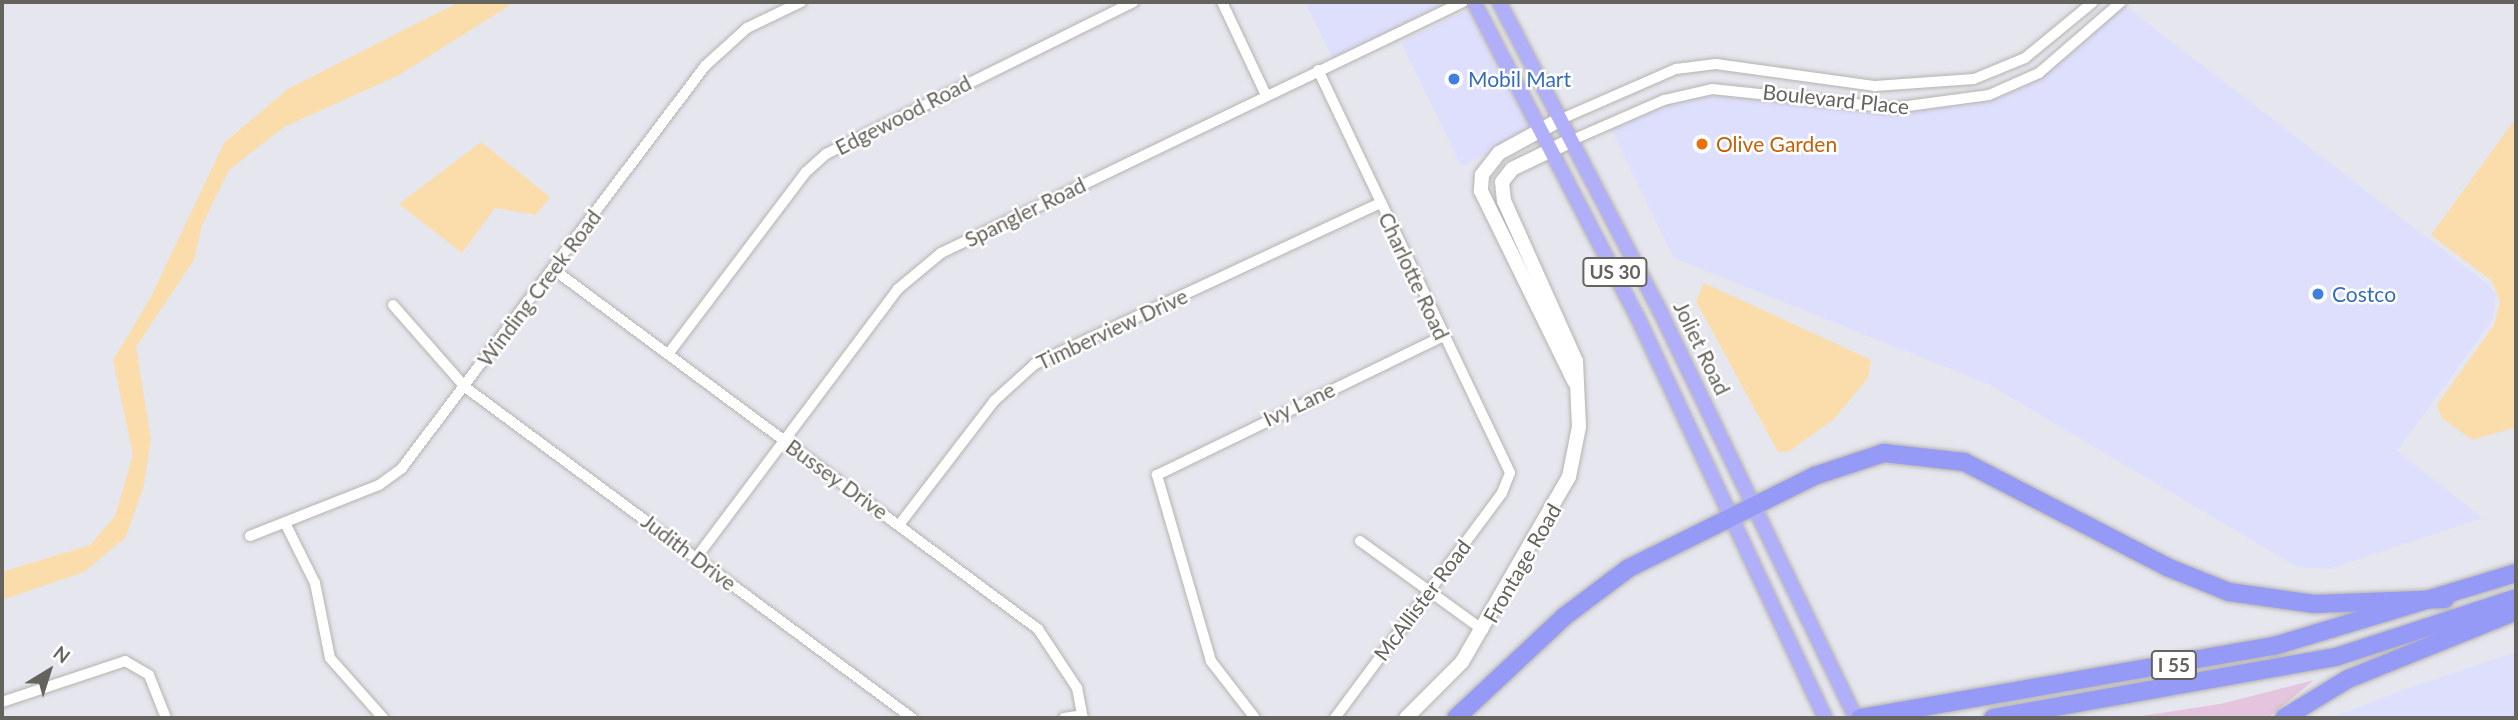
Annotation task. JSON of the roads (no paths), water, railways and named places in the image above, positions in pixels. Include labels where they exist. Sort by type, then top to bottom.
[{"type":"highway","points":[[1456,718],[1597,590],[1661,550],[1756,508],[1847,463],[1884,453],[1936,455],[1983,470],[2167,567],[2229,592],[2314,604],[2445,599]]},
{"type":"highway","name":"I 55","points":[[1858,718],[2274,646],[2445,599],[2516,573]]},
{"type":"highway","name":"I 55","points":[[1993,718],[2336,657],[2516,598]]},
{"type":"highway","points":[[2284,718],[2348,679],[2516,611]]},
{"type":"main road","name":"US 30","points":[[1474,2],[1551,149],[1825,718]]},
{"type":"main road","name":"Joliet Road","points":[[1499,2],[1756,508],[1858,718]]},
{"type":"street","name":"Winding Creek Road","points":[[250,536],[387,480],[420,448],[705,66],[747,28],[801,2]]},
{"type":"street","name":"Edgewood Road","points":[[668,354],[806,172],[826,154],[1134,2]]},
{"type":"street","points":[[1222,2],[1266,95]]},
{"type":"street","name":"Spangler Road","points":[[696,558],[898,289],[940,253],[1463,2]]},
{"type":"street","points":[[2094,2],[2108,17]]},
{"type":"street","name":"Boulevard Place","points":[[1559,120],[1676,69],[1716,64],[1875,86],[1974,79],[2025,58],[2094,2]]},
{"type":"street","name":"Boulevard Place","points":[[1570,141],[1664,100],[1712,89],[1893,108],[1971,100],[2039,73],[2108,17],[2120,2]]},
{"type":"street","name":"Charlotte Road","points":[[1318,70],[1508,481]]},
{"type":"street","name":"Frontage Road","points":[[1559,120],[1499,152],[1482,175],[1481,191],[1574,381]]},
{"type":"street","name":"Frontage Road","points":[[1406,718],[1439,690],[1483,630],[1569,477],[1579,426],[1571,348],[1504,201],[1503,182],[1512,169],[1570,141]]},
{"type":"street","name":"Timberview Drive","points":[[899,525],[993,401],[1035,364],[1380,203]]},
{"type":"street","name":"Bussey Drive","points":[[553,269],[1038,629],[1072,677],[1082,717]]},
{"type":"street","name":"Judith Drive","points":[[393,305],[465,387],[912,718]]},
{"type":"street","name":"Ivy Lane","points":[[1255,718],[1211,661],[1157,475],[1443,336]]},
{"type":"street","name":"McAllister Road","points":[[1335,718],[1508,481]]},
{"type":"street","points":[[285,523],[315,583],[330,659],[383,718]]},
{"type":"street","points":[[1360,541],[1483,630]]},
{"type":"street","points":[[2,702],[125,661],[149,675],[166,718]]},
{"type":"street","points":[[1064,718],[1082,717]]},
{"type":"place","name":"Mobil Mart","points":[[1454,79]]},
{"type":"place","name":"Olive Garden","points":[[1702,144]]},
{"type":"place","name":"Costco","points":[[2318,294]]}]
